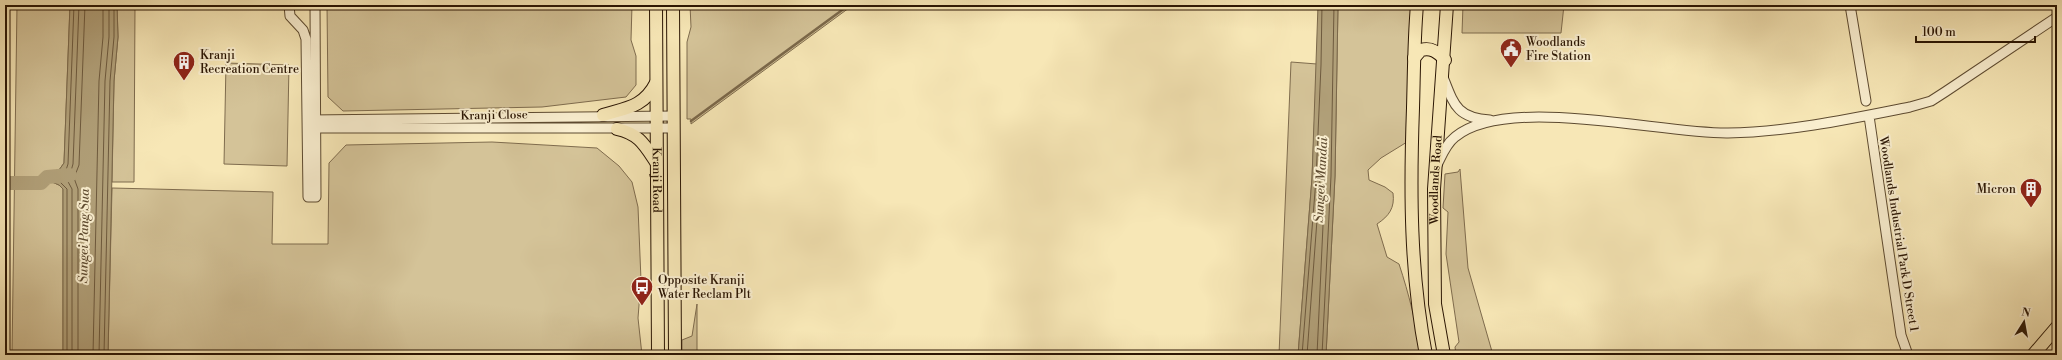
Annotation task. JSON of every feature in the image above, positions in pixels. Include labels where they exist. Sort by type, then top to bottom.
[{"type":"main road","name":"Kranji Road","points":[[656,5],[658,355]]},
{"type":"main road","name":"Kranji Road","points":[[673,5],[675,355]]},
{"type":"main road","name":"Woodlands Road","points":[[1418,5],[1414,58],[1411,206],[1416,288],[1426,355]]},
{"type":"main road","name":"Woodlands Road","points":[[1444,355],[1435,304],[1434,189],[1445,60],[1447,5]]},
{"type":"main road","points":[[1414,58],[1421,50],[1430,49],[1437,52],[1445,60]]},
{"type":"main road","points":[[603,115],[642,102],[650,95],[656,83]]},
{"type":"main road","points":[[617,129],[630,132],[641,141],[656,162]]},
{"type":"main road","points":[[2033,355],[2057,327]]},
{"type":"street","points":[[289,5],[290,16],[303,30],[306,40],[311,124],[316,197],[308,197],[311,124],[314,5]]},
{"type":"street","points":[[1850,5],[1866,101]]},
{"type":"street","points":[[1443,77],[1450,95],[1460,111],[1474,119],[1496,120],[1525,117],[1561,117],[1687,132],[1728,133],[1774,130],[1869,116],[1910,108],[1931,101],[2057,17]]},
{"type":"street","name":"Kranji Close","points":[[311,124],[603,115],[656,122],[673,122]]},
{"type":"street","name":"Woodlands Industrial Park D Street 1","points":[[1869,116],[1901,335],[1908,355]]},
{"type":"street","points":[[1436,166],[1447,145],[1455,137],[1469,129],[1496,120]]},
{"type":"street","name":"Kranji Close","points":[[311,124],[545,126],[617,129],[656,122]]},
{"type":"shaded area","points":[[17,5],[70,5],[64,163],[59,170],[52,171],[52,182],[59,185],[63,189],[63,355],[12,355]]},
{"type":"shaded area","points":[[117,5],[135,5],[134,182],[112,182],[114,81],[118,37]]},
{"type":"shaded area","points":[[327,5],[632,5],[631,40],[636,56],[636,85],[626,97],[542,107],[343,111],[328,97]]},
{"type":"shaded area","points":[[690,5],[853,5],[691,124],[691,119],[687,119],[687,42],[691,27]]},
{"type":"shaded area","points":[[1338,5],[1414,5],[1407,142],[1381,158],[1368,170],[1369,180],[1385,187],[1393,193],[1393,203],[1388,215],[1377,224],[1387,257],[1399,264],[1412,309],[1422,355],[1326,355],[1335,176]]},
{"type":"shaded area","points":[[1463,5],[1564,5],[1561,33],[1462,33]]},
{"type":"shaded area","points":[[1291,62],[1317,64],[1312,178],[1298,355],[1279,355]]},
{"type":"shaded area","points":[[226,63],[289,65],[287,166],[224,164]]},
{"type":"shaded area","points":[[492,142],[597,148],[619,166],[632,182],[638,207],[641,280],[638,318],[642,355],[108,355],[112,188],[273,192],[272,244],[328,244],[329,163],[346,145]]},
{"type":"shaded area","points":[[1460,169],[1468,268],[1493,355],[1456,355],[1455,347],[1459,342],[1446,254],[1448,212],[1443,208],[1445,174],[1458,172]]},
{"type":"shaded area","points":[[697,304],[697,355],[682,355],[682,340],[692,336]]},
{"type":"water","points":[[70,5],[117,5],[118,37],[114,81],[108,355],[63,355],[63,189],[59,185],[52,182],[52,171],[59,170],[64,163]]},
{"type":"water","name":"Sungei Mandai","points":[[1318,5],[1338,5],[1335,176],[1326,355],[1298,355],[1312,178]]},
{"type":"waterway","points":[[691,121],[849,5]]},
{"type":"waterway","name":"Sungei Pang Sua","points":[[5,183],[41,183],[47,177],[70,175]]},
{"type":"place","name":"Woodlands Fire Station","points":[[1511,68]]},
{"type":"place","name":"Kranji Recreation Centre","points":[[184,82]]},
{"type":"place","name":"Micron","points":[[2031,208]]},
{"type":"place","name":"Opposite Kranji Water Reclam Plt","points":[[642,306]]}]
